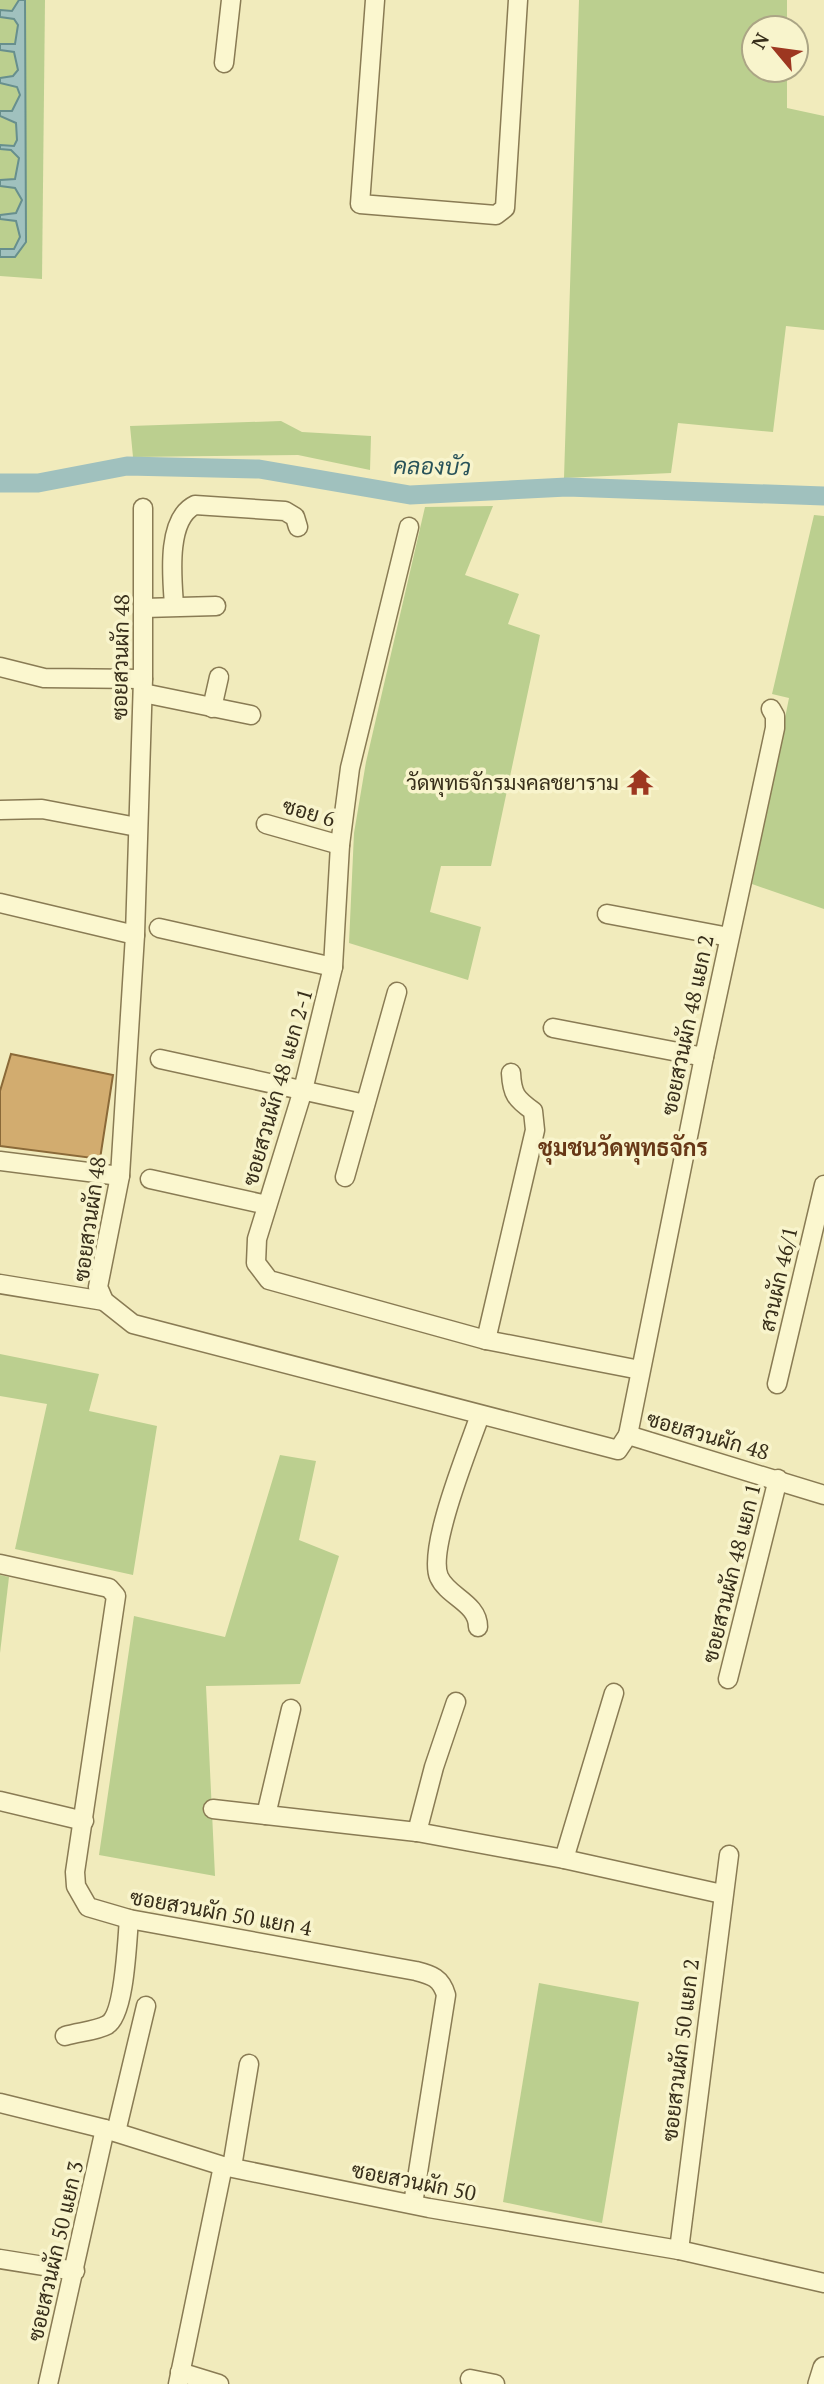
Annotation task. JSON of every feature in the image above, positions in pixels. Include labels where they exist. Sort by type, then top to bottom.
[{"type":"street","points":[[224,63],[231,0]]},
{"type":"street","points":[[375,0],[360,204],[496,215],[505,208],[518,0]]},
{"type":"street","points":[[174,605],[172,571],[177,522],[185,510],[195,505],[285,511],[295,517],[298,527]]},
{"type":"street","name":"ซอยสวนผัก 48","points":[[144,508],[143,686],[135,935],[120,1176],[98,1287],[104,1301],[133,1324],[618,1450],[628,1435],[824,1495]]},
{"type":"street","name":"ซอยสวนผัก 48 แยก 2-1","points":[[409,527],[350,768],[340,845],[333,967],[303,1090],[257,1239],[256,1263],[270,1280],[486,1340],[640,1370]]},
{"type":"street","points":[[144,608],[174,605],[216,606]]},
{"type":"street","points":[[0,667],[44,678],[143,686],[212,708],[251,715]]},
{"type":"street","points":[[212,708],[219,677]]},
{"type":"street","name":"ซอยสวนผัก 48 แยก 2","points":[[628,1435],[704,1057],[775,728],[775,716],[771,709]]},
{"type":"street","points":[[0,810],[42,809],[137,827]]},
{"type":"street","name":"ซอย 6","points":[[266,824],[340,845]]},
{"type":"street","points":[[0,903],[135,935]]},
{"type":"street","points":[[607,914],[729,937]]},
{"type":"street","points":[[159,928],[333,967]]},
{"type":"street","points":[[345,1177],[397,992]]},
{"type":"street","points":[[553,1028],[704,1057]]},
{"type":"street","points":[[160,1059],[365,1104]]},
{"type":"street","points":[[486,1340],[535,1130],[533,1111],[518,1102],[512,1091],[511,1073]]},
{"type":"street","points":[[0,1161],[120,1176]]},
{"type":"street","points":[[150,1178],[267,1205]]},
{"type":"street","name":"สวนผัก 46/1","points":[[777,1384],[824,1185]]},
{"type":"street","points":[[0,1284],[104,1301]]},
{"type":"street","points":[[478,1626],[474,1611],[451,1592],[436,1569],[440,1537],[480,1415]]},
{"type":"street","name":"ซอยสวนผัก 48 แยก 1","points":[[728,1679],[778,1479]]},
{"type":"street","name":"ซอยสวนผัก 50 แยก 4","points":[[0,1564],[114,1591],[116,1596],[75,1872],[81,1898],[88,1907],[129,1919],[416,1971],[439,1980],[446,1995],[413,2204]]},
{"type":"street","points":[[564,1859],[614,1693]]},
{"type":"street","points":[[417,1832],[434,1767],[456,1702]]},
{"type":"street","points":[[266,1815],[291,1709]]},
{"type":"street","points":[[0,1801],[84,1821]]},
{"type":"street","points":[[213,1809],[417,1832],[564,1859],[722,1894]]},
{"type":"street","name":"ซอยสวนผัก 50 แยก 2","points":[[679,2250],[729,1855]]},
{"type":"street","points":[[65,2036],[108,2025],[114,2019],[121,1998],[129,1919]]},
{"type":"street","name":"ซอยสวนผัก 50 แยก 3","points":[[48,2384],[111,2130],[146,2006]]},
{"type":"street","points":[[219,2384],[179,2378],[249,2064]]},
{"type":"street","name":"ซอยสวนผัก 50","points":[[0,2103],[111,2130],[227,2167],[413,2204],[679,2250],[824,2283]]},
{"type":"street","points":[[0,2259],[75,2271]]},
{"type":"street","points":[[819,2384],[824,2368]]},
{"type":"street","points":[[470,2379],[495,2384]]},
{"type":"green space","points":[[0,0],[45,0],[42,279],[0,276]]},
{"type":"green space","points":[[579,0],[787,0],[787,14],[740,14],[740,84],[787,84],[787,108],[824,116],[824,330],[786,326],[773,432],[678,423],[671,473],[564,478]]},
{"type":"green space","points":[[281,421],[302,432],[371,436],[370,470],[298,455],[133,457],[130,426]]},
{"type":"green space","points":[[493,506],[465,575],[519,594],[508,624],[540,635],[491,866],[441,866],[430,912],[481,927],[468,980],[349,943],[354,833],[366,762],[425,507]]},
{"type":"green space","points":[[814,515],[824,516],[824,909],[752,884],[789,698],[772,694]]},
{"type":"green space","points":[[0,1354],[99,1374],[89,1411],[157,1426],[133,1575],[15,1549],[47,1404],[0,1396]]},
{"type":"green space","points":[[280,1455],[316,1461],[299,1540],[339,1556],[300,1684],[206,1686],[215,1876],[99,1855],[134,1616],[225,1637]]},
{"type":"green space","points":[[0,1575],[9,1577],[0,1653]]},
{"type":"green space","points":[[539,1983],[639,2002],[602,2223],[503,2202]]},
{"type":"water","points":[[19,0],[25,0],[26,242],[15,257],[0,257],[0,249],[14,249],[20,237],[16,221],[0,219],[0,215],[16,213],[22,200],[15,188],[0,186],[0,180],[15,179],[19,158],[11,150],[0,149],[0,145],[14,146],[17,140],[16,123],[0,116],[0,111],[12,111],[20,95],[17,87],[0,83],[0,78],[13,76],[18,70],[14,52],[0,50],[0,44],[15,44],[18,25],[14,19],[0,17],[0,10],[12,11]]},
{"type":"building","points":[[11,1054],[113,1075],[100,1159],[0,1146],[0,1091]]},
{"type":"waterway","name":"คลองบัว","points":[[0,483],[38,483],[127,466],[259,469],[410,495],[567,487],[824,496]]},
{"type":"place","name":"วัดพุทธจักรมงคลชยาราม","points":[[640,782]]},
{"type":"district","name":"ชุมชนวัดพุทธจักร","points":[[623,1147]]}]
